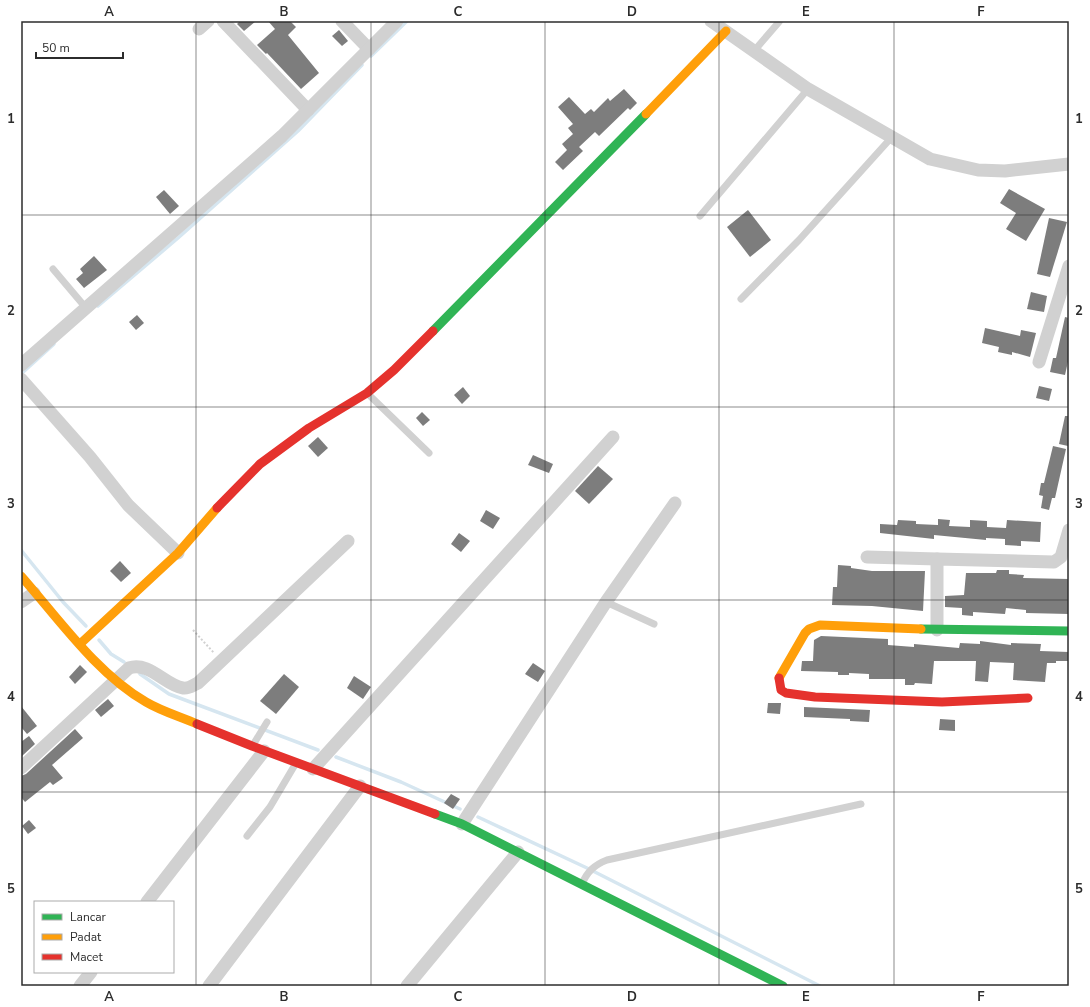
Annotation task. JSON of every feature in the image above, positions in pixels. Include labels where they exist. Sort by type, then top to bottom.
[{"type":"street","points":[[223,21],[308,110]]},
{"type":"street","points":[[342,21],[369,49]]},
{"type":"street","points":[[21,365],[282,136],[397,21]]},
{"type":"street","points":[[711,21],[808,89],[891,138],[934,161],[978,170],[1005,171],[1069,164]]},
{"type":"street","points":[[80,644],[178,553],[231,493],[260,464],[309,428],[367,393],[424,341],[601,162],[726,31]]},
{"type":"street","points":[[1039,362],[1069,266]]},
{"type":"street","points":[[21,379],[90,457],[128,505],[178,553]]},
{"type":"street","points":[[313,769],[449,621],[612,437]]},
{"type":"street","points":[[467,815],[606,602],[675,503]]},
{"type":"street","points":[[867,557],[1054,562],[1061,557],[1069,530]]},
{"type":"street","points":[[21,768],[117,681],[129,668],[139,667],[182,688],[190,687],[198,683],[348,541]]},
{"type":"street","points":[[937,559],[937,630]]},
{"type":"street","points":[[21,576],[34,593],[80,644],[117,681],[134,695],[159,709],[258,749],[360,786],[467,815],[518,852],[783,986]]},
{"type":"street","points":[[21,602],[34,593]]},
{"type":"street","points":[[1028,698],[942,702],[815,697],[786,693],[778,685],[778,680],[805,633],[814,626],[937,630],[1069,631]]},
{"type":"street","points":[[148,901],[258,749]]},
{"type":"street","points":[[209,986],[360,786]]},
{"type":"street","points":[[407,986],[518,852]]},
{"type":"street","points":[[80,986],[90,973]]},
{"type":"lane","points":[[754,51],[779,22]]},
{"type":"lane","points":[[700,216],[808,89]]},
{"type":"lane","points":[[741,299],[799,240],[891,138]]},
{"type":"lane","points":[[53,269],[86,308]]},
{"type":"lane","points":[[367,393],[429,453]]},
{"type":"lane","points":[[606,602],[654,624]]},
{"type":"lane","points":[[258,749],[258,737],[265,725]]},
{"type":"lane","points":[[246,836],[270,807],[296,763]]},
{"type":"lane","points":[[582,884],[589,871],[596,865],[607,860],[861,804]]},
{"type":"path","points":[[193,630],[222,661]]},
{"type":"building","points":[[240,21],[256,21],[244,31],[237,24]]},
{"type":"building","points":[[268,21],[290,21],[296,27],[288,35],[319,73],[301,89],[267,53],[266,54],[257,45],[275,29]]},
{"type":"building","points":[[339,30],[348,41],[342,46],[332,36]]},
{"type":"building","points":[[624,89],[637,103],[630,110],[628,108],[599,136],[595,132],[579,147],[583,151],[563,170],[555,162],[567,150],[562,144],[573,134],[568,128],[573,124],[558,107],[569,97],[585,114],[591,109],[594,112],[608,98],[610,101]]},
{"type":"building","points":[[1009,189],[1045,209],[1026,241],[1006,229],[1016,213],[1000,203]]},
{"type":"building","points":[[164,190],[179,206],[170,214],[156,197]]},
{"type":"building","points":[[748,210],[771,240],[750,257],[727,227]]},
{"type":"building","points":[[1049,218],[1067,222],[1050,277],[1037,274]]},
{"type":"building","points":[[94,256],[107,270],[84,288],[76,279],[83,273],[80,269]]},
{"type":"building","points":[[1031,292],[1047,296],[1044,312],[1027,309]]},
{"type":"building","points":[[137,315],[144,323],[136,330],[129,322]]},
{"type":"building","points":[[1065,317],[1069,318],[1069,357],[1065,375],[1050,372],[1053,358],[1056,358]]},
{"type":"building","points":[[985,328],[1020,336],[1021,330],[1036,333],[1030,357],[1012,352],[1012,355],[998,352],[999,347],[982,343]]},
{"type":"building","points":[[1039,386],[1052,389],[1049,401],[1036,398]]},
{"type":"building","points":[[463,387],[470,396],[462,404],[454,395]]},
{"type":"building","points":[[422,412],[430,420],[423,426],[416,418]]},
{"type":"building","points":[[1065,416],[1069,416],[1068,446],[1059,444]]},
{"type":"building","points":[[318,437],[328,448],[318,457],[308,446]]},
{"type":"building","points":[[1053,446],[1066,449],[1055,498],[1052,498],[1049,510],[1041,508],[1043,496],[1039,495],[1041,483],[1044,483]]},
{"type":"building","points":[[533,455],[553,464],[549,473],[528,465]]},
{"type":"building","points":[[598,466],[613,479],[589,504],[575,491]]},
{"type":"building","points":[[486,510],[500,518],[493,529],[480,521]]},
{"type":"building","points":[[938,519],[950,520],[949,526],[970,527],[970,520],[987,521],[987,527],[1006,528],[1007,520],[1041,522],[1040,542],[1021,541],[1021,546],[1005,545],[1005,539],[986,538],[986,540],[934,535],[934,539],[880,533],[880,524],[897,525],[898,520],[916,521],[916,524],[938,525]]},
{"type":"building","points":[[459,533],[470,541],[461,552],[451,544]]},
{"type":"building","points":[[120,561],[131,573],[121,582],[110,571]]},
{"type":"building","points":[[838,565],[851,566],[851,568],[872,571],[925,571],[923,611],[872,606],[832,605],[833,587],[837,587]]},
{"type":"building","points":[[997,570],[1009,570],[1009,574],[1024,575],[1023,578],[1069,579],[1069,614],[1026,613],[1026,610],[1006,608],[1005,614],[973,612],[973,616],[962,615],[962,608],[945,607],[945,596],[964,595],[966,573],[996,573]]},
{"type":"building","points":[[821,636],[888,639],[888,645],[914,647],[914,644],[959,648],[960,643],[980,644],[980,641],[1011,645],[1011,643],[1041,644],[1040,651],[1069,652],[1069,661],[1047,663],[1045,682],[1013,680],[1014,663],[990,662],[988,682],[975,681],[976,661],[934,661],[932,684],[915,683],[914,685],[905,685],[905,679],[869,679],[869,674],[849,673],[849,675],[838,675],[838,672],[801,671],[802,661],[813,661],[814,640]]},
{"type":"building","points":[[533,663],[545,671],[538,682],[525,674]]},
{"type":"building","points":[[80,665],[87,672],[75,684],[69,677]]},
{"type":"building","points":[[284,674],[299,687],[276,714],[260,701]]},
{"type":"building","points":[[354,676],[371,687],[363,699],[347,688]]},
{"type":"building","points":[[108,699],[114,706],[101,717],[95,710]]},
{"type":"building","points":[[768,703],[781,703],[780,714],[767,713]]},
{"type":"building","points":[[21,706],[37,726],[27,734],[21,727]]},
{"type":"building","points":[[804,707],[870,710],[869,722],[850,721],[850,719],[804,717]]},
{"type":"building","points":[[940,719],[955,720],[955,731],[939,730]]},
{"type":"building","points":[[75,729],[83,738],[52,765],[63,778],[53,785],[50,782],[25,802],[21,797],[21,776],[26,774]]},
{"type":"building","points":[[29,736],[35,744],[21,757],[21,742]]},
{"type":"building","points":[[451,794],[460,799],[453,809],[444,803]]},
{"type":"building","points":[[29,820],[36,828],[28,834],[22,826]]},
{"type":"waterway","points":[[371,56],[407,21]]},
{"type":"waterway","points":[[98,306],[178,238],[298,131],[362,65]]},
{"type":"waterway","points":[[21,374],[54,344]]},
{"type":"waterway","points":[[21,550],[63,602],[86,626]]},
{"type":"waterway","points":[[99,640],[111,654],[124,662]]},
{"type":"waterway","points":[[140,674],[169,694],[318,750]]},
{"type":"waterway","points":[[336,757],[401,782],[460,809]]},
{"type":"waterway","points":[[478,817],[587,868],[820,986]]},
{"type":"traffic: fast","points":[[433,331],[646,114]]},
{"type":"traffic: fast","points":[[921,629],[1069,631]]},
{"type":"traffic: fast","points":[[435,814],[462,824],[783,986]]},
{"type":"traffic: slow","points":[[646,114],[726,31]]},
{"type":"traffic: slow","points":[[80,644],[178,553],[217,508]]},
{"type":"traffic: slow","points":[[21,576],[79,644],[111,676],[146,702],[197,724]]},
{"type":"traffic: slow","points":[[779,678],[805,633],[809,629],[820,625],[921,629]]},
{"type":"traffic: jam","points":[[217,508],[260,464],[309,428],[367,393],[394,370],[433,331]]},
{"type":"traffic: jam","points":[[779,678],[781,690],[786,693],[815,697],[942,702],[1028,698]]},
{"type":"traffic: jam","points":[[197,724],[435,814]]}]
